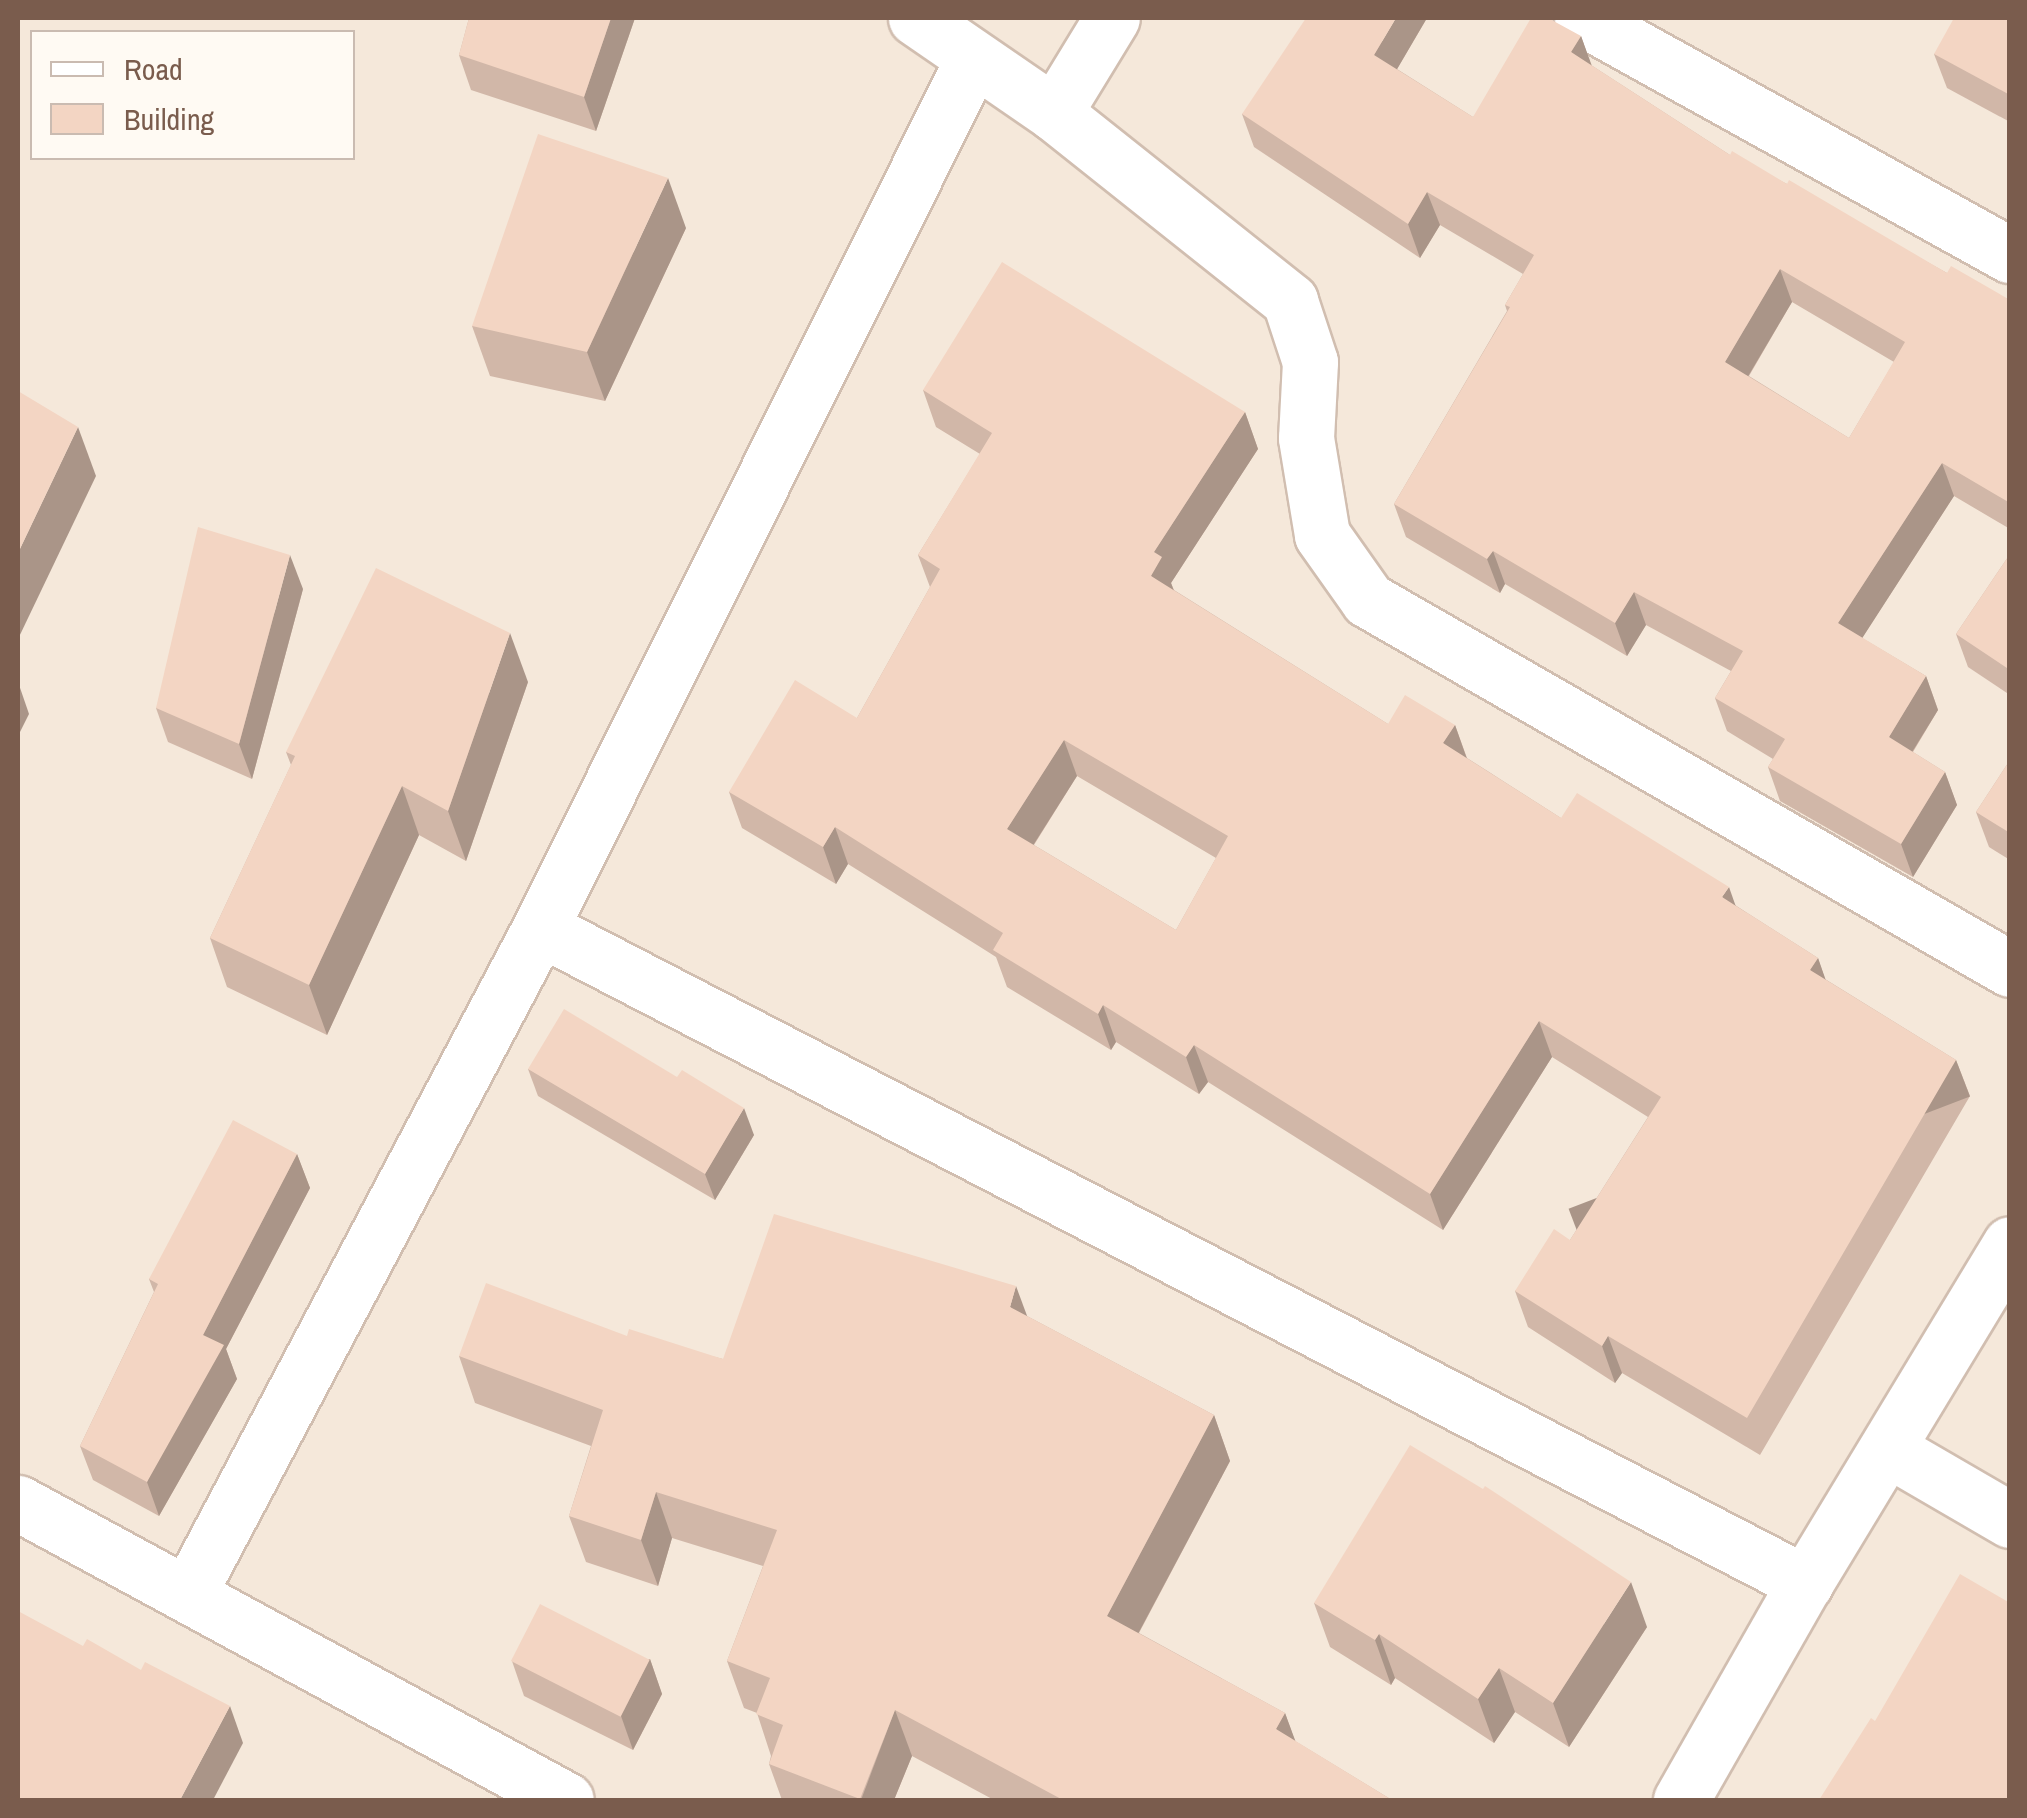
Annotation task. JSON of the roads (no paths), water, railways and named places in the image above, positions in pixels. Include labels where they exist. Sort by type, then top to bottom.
[{"type":"street","points":[[916,18],[1054,114],[1290,301],[1310,362],[1306,438],[1322,535],[1368,600],[2010,969]]},
{"type":"street","points":[[1054,114],[1112,18]]},
{"type":"street","points":[[1582,18],[2010,255]]},
{"type":"street","points":[[188,1594],[540,928],[973,59]]},
{"type":"street","points":[[540,928],[1806,1583]]},
{"type":"street","points":[[1681,1800],[2010,1244]]},
{"type":"street","points":[[1888,1450],[2010,1520]]},
{"type":"street","points":[[18,1503],[566,1800]]}]
